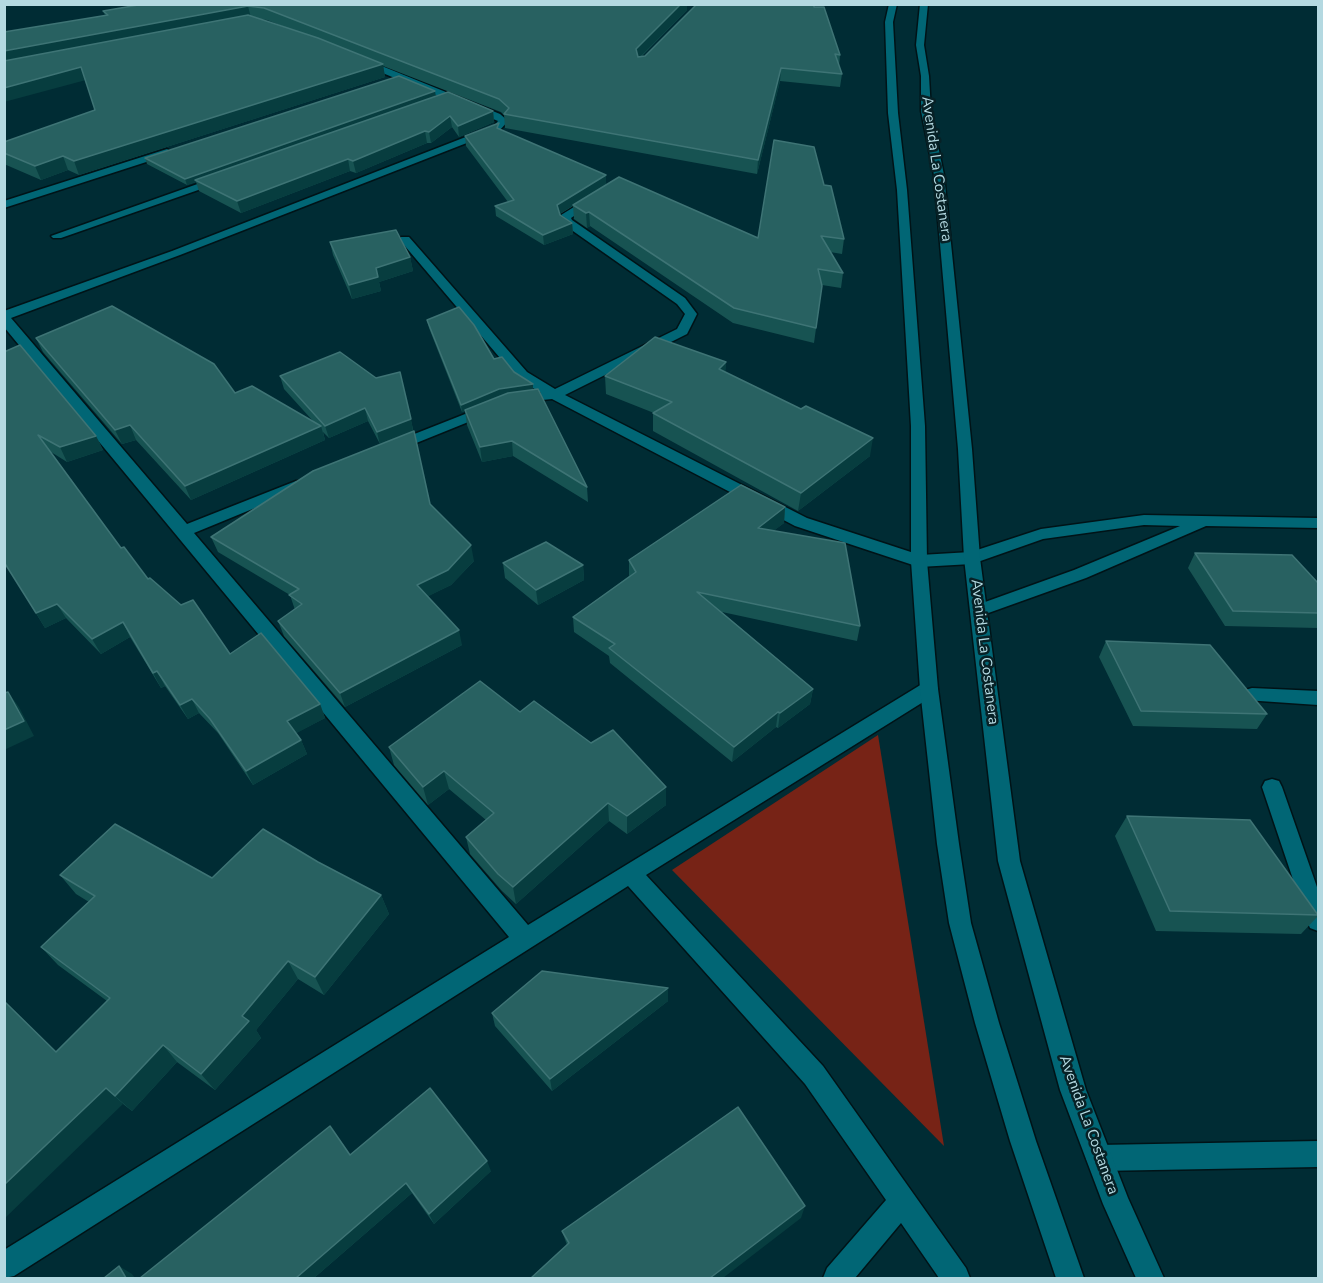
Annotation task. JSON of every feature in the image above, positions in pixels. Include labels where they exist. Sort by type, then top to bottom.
[{"type":"street","points":[[892,4],[889,22],[893,113],[902,190],[918,426],[919,561],[929,689],[960,923],[1023,1141],[1070,1278]]},
{"type":"street","name":"Avenida La Costanera","points":[[924,4],[920,45],[925,76],[926,111],[939,175],[972,558],[1009,861],[1073,1090],[1117,1204],[1150,1278]]},
{"type":"street","points":[[356,59],[497,116],[503,121],[497,128],[177,254],[4,317],[526,940]]},
{"type":"street","points":[[389,80],[400,77]]},
{"type":"street","points":[[430,104],[450,97]]},
{"type":"street","points":[[4,205],[174,150]]},
{"type":"street","points":[[57,236],[235,174]]},
{"type":"street","points":[[383,451],[506,402],[554,394],[682,331],[691,314],[681,301],[567,222],[565,217],[569,212],[603,192]]},
{"type":"street","points":[[405,239],[522,375],[554,394],[801,522],[919,561],[972,558],[1041,534],[1144,520],[1318,523]]},
{"type":"street","points":[[183,532],[317,478]]},
{"type":"street","points":[[980,610],[1080,574],[1209,520]]},
{"type":"street","points":[[4,1266],[630,873],[929,689]]},
{"type":"street","points":[[1252,695],[1318,698]]},
{"type":"street","points":[[1272,787],[1318,921]]},
{"type":"street","points":[[630,873],[814,1075],[956,1278]]},
{"type":"street","points":[[1099,1158],[1318,1154]]},
{"type":"street","points":[[837,1278],[902,1202]]},
{"type":"shaded area","points":[[878,735],[944,1146],[672,870]]},
{"type":"building","points":[[144,4],[681,4],[636,49],[638,57],[645,56],[697,4],[814,4],[814,7],[824,7],[840,55],[835,54],[842,74],[781,68],[758,160],[504,114],[509,108],[499,99],[264,8],[248,6],[4,51],[4,32],[108,15],[103,11]]},
{"type":"building","points":[[248,15],[318,38],[383,64],[74,161],[63,156],[35,166],[4,153],[4,142],[95,110],[81,67],[4,88],[4,61]]},
{"type":"building","points":[[399,76],[435,91],[185,179],[145,158]]},
{"type":"building","points":[[448,92],[493,111],[458,126],[450,116],[429,132],[425,131],[353,161],[348,159],[237,201],[195,180]]},
{"type":"building","points":[[499,123],[497,128],[606,175],[557,205],[560,215],[572,223],[543,235],[495,206],[514,200],[465,136]]},
{"type":"building","points":[[774,140],[814,147],[824,185],[831,186],[844,239],[821,236],[843,273],[818,269],[822,286],[816,328],[734,308],[589,212],[586,213],[573,205],[619,177],[758,238]]},
{"type":"building","points":[[396,230],[410,257],[376,268],[378,277],[349,285],[330,242]]},
{"type":"building","points":[[112,306],[214,364],[235,393],[252,386],[321,426],[185,486],[130,425],[115,430],[36,338]]},
{"type":"building","points":[[459,307],[474,325],[494,359],[502,357],[514,372],[533,384],[499,389],[461,405],[427,320]]},
{"type":"building","points":[[655,337],[726,362],[719,369],[801,409],[806,406],[873,438],[801,493],[653,413],[672,402],[605,376]]},
{"type":"building","points":[[20,345],[96,436],[60,447],[38,435],[121,548],[124,547],[148,579],[150,578],[181,605],[193,600],[230,654],[261,633],[320,704],[287,721],[301,740],[246,771],[210,719],[192,699],[180,705],[157,671],[153,673],[123,622],[92,639],[57,604],[36,613],[4,562],[4,352]]},
{"type":"building","points":[[340,352],[376,378],[400,372],[411,419],[377,432],[365,408],[325,426],[280,376]]},
{"type":"building","points":[[538,389],[587,487],[512,441],[480,447],[465,410],[508,393]]},
{"type":"building","points":[[414,431],[430,504],[471,545],[448,570],[417,585],[459,630],[340,693],[278,621],[302,604],[289,595],[299,589],[211,537],[313,471]]},
{"type":"building","points":[[741,485],[785,507],[758,528],[845,543],[860,626],[697,592],[813,689],[780,713],[778,712],[734,747],[609,648],[615,644],[573,617],[636,572],[629,560]]},
{"type":"building","points":[[546,542],[583,565],[536,590],[503,563]]},
{"type":"building","points":[[1195,553],[1292,555],[1318,583],[1318,613],[1233,611]]},
{"type":"building","points":[[1106,641],[1210,645],[1267,714],[1141,711]]},
{"type":"building","points":[[480,681],[520,712],[534,701],[591,743],[613,730],[666,787],[627,816],[608,803],[513,887],[498,874],[466,837],[494,813],[444,771],[423,787],[389,747]]},
{"type":"building","points":[[8,692],[24,721],[4,730],[4,693]]},
{"type":"building","points":[[1127,816],[1250,820],[1318,915],[1170,911]]},
{"type":"building","points":[[115,824],[212,878],[263,829],[318,862],[381,895],[315,977],[288,961],[242,1016],[249,1021],[201,1074],[163,1045],[115,1096],[106,1088],[4,1185],[4,1001],[56,1052],[110,998],[41,947],[95,896],[60,875]]},
{"type":"building","points":[[542,971],[668,988],[550,1079],[492,1013]]},
{"type":"building","points":[[430,1088],[487,1161],[429,1214],[406,1183],[296,1278],[140,1278],[330,1126],[350,1155]]},
{"type":"building","points":[[738,1107],[805,1206],[710,1278],[531,1278],[569,1243],[562,1231]]},
{"type":"building","points":[[119,1266],[126,1278],[104,1278]]}]
